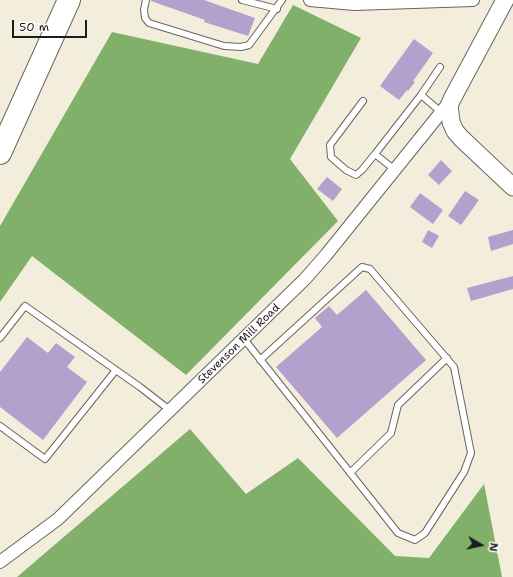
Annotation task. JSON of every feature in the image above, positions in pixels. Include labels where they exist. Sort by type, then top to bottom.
[{"type":"highway","points":[[0,118],[53,0]]},
{"type":"highway","points":[[0,153],[69,0]]},
{"type":"street","points":[[310,0],[354,4],[473,0]]},
{"type":"street","points":[[505,0],[446,105],[449,106],[451,122],[455,131],[469,147],[513,188]]},
{"type":"street","name":"Stevenson Mill Road","points":[[0,562],[58,519],[306,279],[446,105]]},
{"type":"lane","points":[[146,0],[144,10],[145,18],[149,23],[224,46],[241,48],[249,45],[282,0]]},
{"type":"lane","points":[[242,0],[276,9]]},
{"type":"lane","points":[[363,101],[330,145],[331,157],[346,170],[356,174],[362,170],[375,154],[421,95],[440,67]]},
{"type":"lane","points":[[421,95],[446,105]]},
{"type":"lane","points":[[375,154],[395,170]]},
{"type":"lane","points":[[244,339],[260,360],[398,533],[415,540],[425,533],[464,472],[471,453],[454,367],[370,269],[362,267],[260,360]]},
{"type":"lane","points":[[0,338],[25,306],[171,411]]},
{"type":"lane","points":[[350,473],[391,432],[398,405],[447,358]]},
{"type":"lane","points":[[0,426],[45,459],[116,370]]},
{"type":"green space","points":[[293,5],[361,38],[290,159],[338,221],[186,375],[32,256],[0,302],[0,226],[112,32],[258,64]]},
{"type":"green space","points":[[190,429],[246,494],[298,458],[395,556],[429,558],[484,484],[502,577],[17,577]]},
{"type":"building","points":[[151,0],[204,0],[255,18],[248,36],[204,22],[205,20]]},
{"type":"building","points":[[414,39],[433,53],[413,81],[415,82],[399,100],[380,86]]},
{"type":"building","points":[[441,160],[452,171],[439,185],[428,175]]},
{"type":"building","points":[[327,177],[342,189],[333,201],[317,189]]},
{"type":"building","points":[[465,191],[479,200],[461,225],[448,216]]},
{"type":"building","points":[[420,193],[443,210],[433,224],[410,207]]},
{"type":"building","points":[[428,230],[439,236],[432,248],[422,242]]},
{"type":"building","points":[[513,230],[513,244],[491,251],[488,237]]},
{"type":"building","points":[[513,276],[513,289],[471,301],[467,288]]},
{"type":"building","points":[[366,290],[426,360],[337,438],[276,367],[322,327],[315,318],[329,306],[337,315]]},
{"type":"building","points":[[27,337],[48,353],[56,343],[75,357],[67,367],[87,382],[43,440],[0,407],[0,372]]}]
